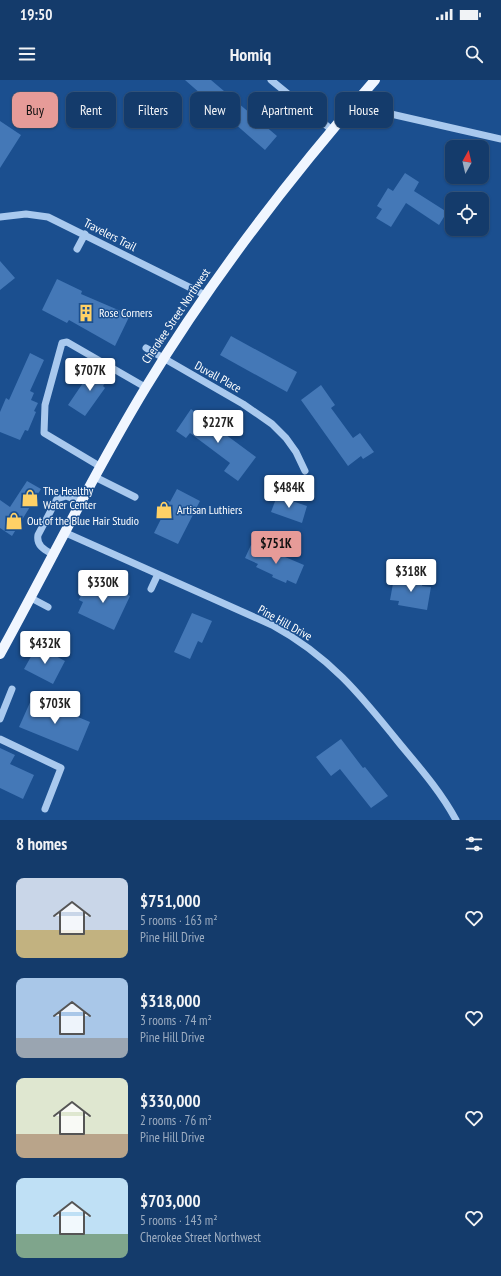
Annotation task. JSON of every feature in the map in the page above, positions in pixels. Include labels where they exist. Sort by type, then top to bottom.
[{"type":"main road","name":"Cherokee Street Northwest","points":[[364,92],[375,80]]},
{"type":"main road","name":"Cherokee Street Northwest","points":[[0,654],[95,477],[163,358],[205,295],[247,237],[335,126]]},
{"type":"street","points":[[271,80],[332,130]]},
{"type":"street","points":[[393,114],[501,139]]},
{"type":"street","name":"Travelers Trail","points":[[0,217],[26,214],[48,217],[205,295]]},
{"type":"street","points":[[77,249],[84,234]]},
{"type":"street","points":[[101,467],[44,433],[45,405],[62,343],[67,342],[146,387]]},
{"type":"street","name":"Duvall Place","points":[[146,348],[243,404],[272,424],[286,438],[296,452],[305,471]]},
{"type":"street","points":[[95,477],[135,497]]},
{"type":"street","points":[[54,555],[40,547],[37,541],[38,535],[57,499],[66,496],[82,502]]},
{"type":"street","name":"Pine Hill Drive","points":[[66,533],[272,625],[297,639],[320,656],[360,695],[434,786],[456,820]]},
{"type":"street","points":[[151,590],[158,574]]},
{"type":"street","points":[[31,598],[48,607]]},
{"type":"street","points":[[0,719],[12,689]]},
{"type":"street","points":[[0,739],[61,768],[46,809]]},
{"type":"building","points":[[185,80],[211,80],[225,92],[199,92]]},
{"type":"building","points":[[240,105],[248,111],[248,128],[268,128],[277,136],[265,150],[240,128]]},
{"type":"building","points":[[0,121],[21,135],[0,168]]},
{"type":"building","points":[[405,173],[419,182],[414,191],[445,211],[445,215],[439,225],[406,203],[391,227],[376,218],[382,209],[377,206],[388,188],[393,191]]},
{"type":"building","points":[[0,261],[15,278],[0,290]]},
{"type":"building","name":"Rose Corners","points":[[57,279],[82,291],[81,294],[130,315],[115,346],[69,320],[67,323],[42,310]]},
{"type":"building","points":[[231,336],[297,372],[287,392],[220,355]]},
{"type":"building","points":[[30,353],[44,360],[30,391],[34,393],[31,400],[38,403],[34,411],[36,412],[28,431],[25,430],[20,440],[0,432],[0,412],[6,398],[9,400]]},
{"type":"building","points":[[97,367],[111,375],[103,386],[105,388],[85,416],[68,405],[87,377],[90,378]]},
{"type":"building","points":[[321,385],[335,405],[331,408],[353,438],[360,433],[374,452],[363,459],[361,456],[348,466],[301,400]]},
{"type":"building","points":[[191,409],[256,457],[238,481],[224,471],[230,463],[190,433],[186,438],[176,431]]},
{"type":"building","points":[[27,481],[41,489],[12,536],[0,528],[0,500],[10,507]]},
{"type":"building","points":[[177,489],[200,501],[178,544],[154,533],[161,519],[157,518],[166,500],[170,502]]},
{"type":"building","points":[[277,496],[307,506],[302,523],[271,512]]},
{"type":"building","points":[[251,545],[263,550],[264,548],[304,565],[296,584],[287,580],[286,583],[272,577],[273,575],[256,567],[258,564],[245,558]]},
{"type":"building","points":[[407,575],[424,578],[422,586],[431,587],[427,610],[398,605],[399,601],[390,600],[394,578],[405,581]]},
{"type":"building","points":[[95,579],[130,596],[114,630],[78,613],[83,602],[79,600],[84,589],[89,592]]},
{"type":"building","points":[[192,613],[212,621],[202,643],[198,641],[190,659],[174,652]]},
{"type":"building","points":[[37,646],[65,661],[53,684],[24,669]]},
{"type":"building","points":[[32,698],[90,722],[78,751],[19,727]]},
{"type":"building","points":[[341,739],[363,768],[365,767],[388,796],[371,808],[340,769],[331,776],[316,757]]},
{"type":"building","points":[[0,748],[15,755],[10,764],[34,775],[23,799],[0,788]]},
{"type":"place","name":"Rose Corners","points":[[86,313]]},
{"type":"place","name":"The Healthy Water Center","points":[[30,498]]},
{"type":"place","name":"Artisan Luthiers","points":[[164,510]]},
{"type":"place","name":"Out of the Blue Hair Studio","points":[[14,521]]}]
